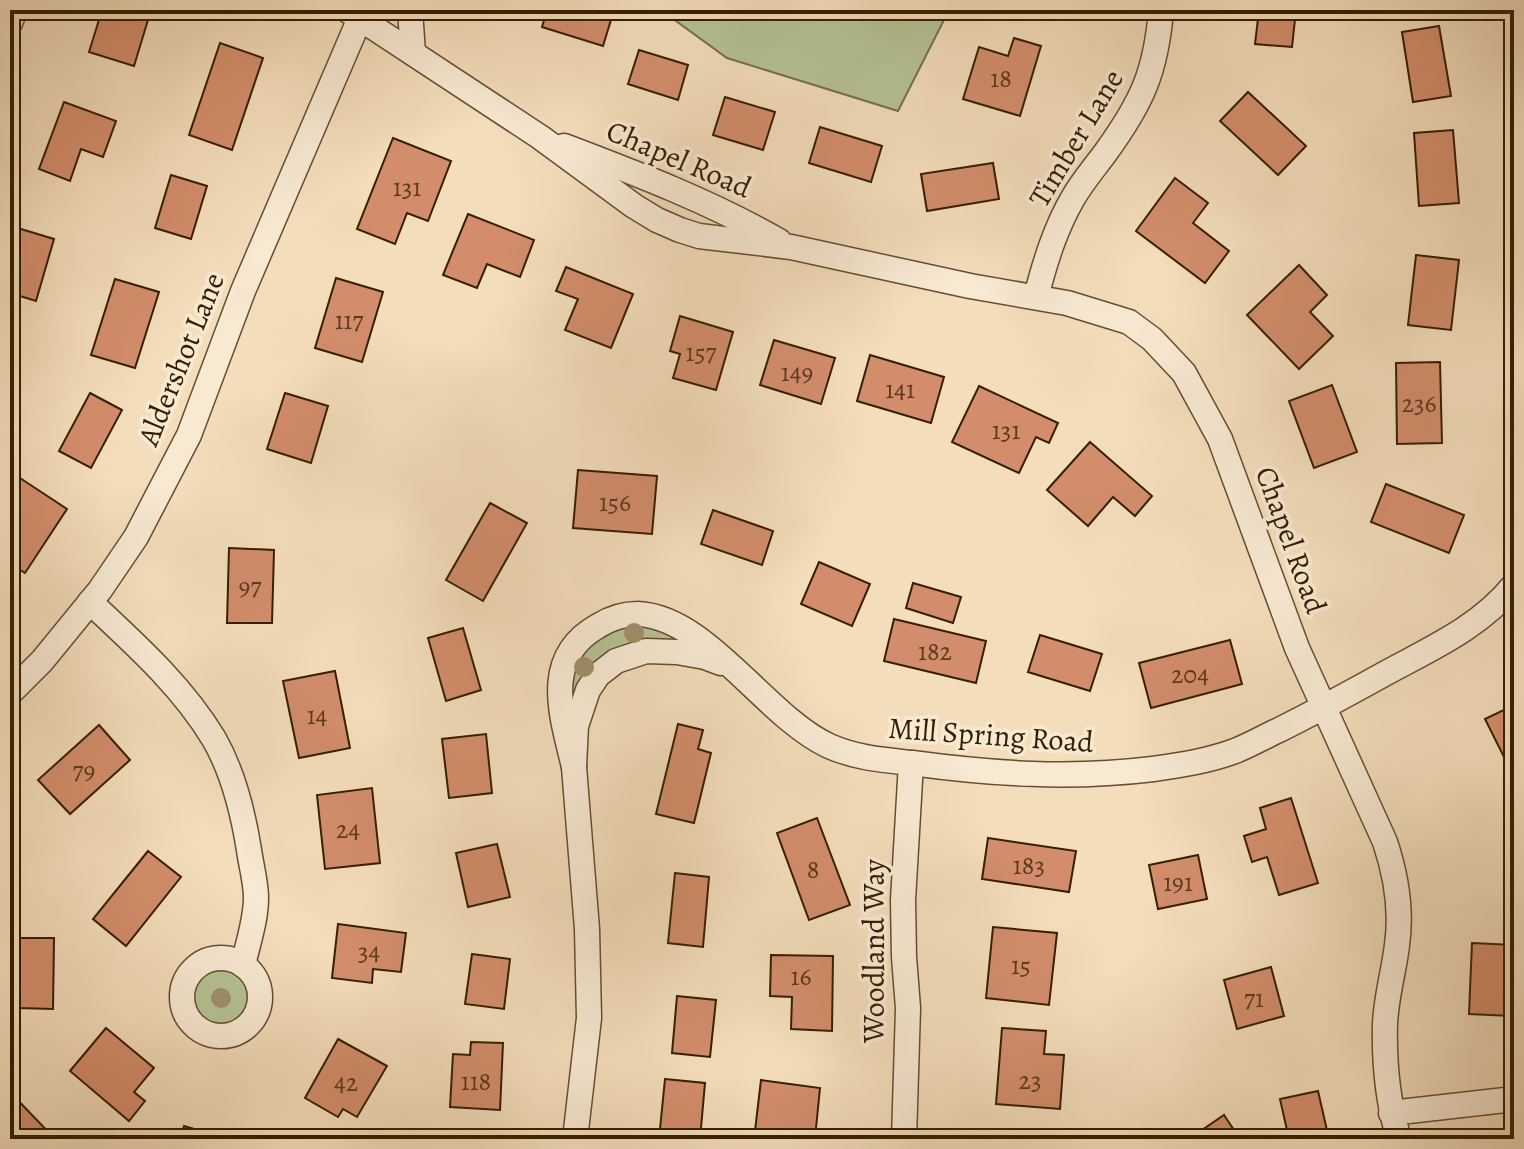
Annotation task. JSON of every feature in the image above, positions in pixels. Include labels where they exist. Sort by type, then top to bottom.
[{"type":"street","points":[[10,23],[15,10]]},
{"type":"street","points":[[410,10],[413,53]]},
{"type":"street","name":"Timber Lane","points":[[1036,297],[1050,247],[1073,197],[1139,101],[1159,43],[1161,10]]},
{"type":"street","name":"Chapel Road","points":[[354,14],[540,137],[634,206],[680,230],[699,236],[791,247],[970,286],[1067,303],[1129,322],[1152,339],[1184,373],[1220,439],[1297,648],[1385,842],[1394,871],[1399,916],[1398,942],[1385,1024],[1391,1113],[1399,1139]]},
{"type":"street","name":"Aldershot Lane","points":[[10,693],[42,661],[90,602],[136,537],[189,435],[354,14]]},
{"type":"street","name":"Chapel Road","points":[[540,137],[679,191],[738,217],[791,247]]},
{"type":"street","name":"Mill Spring Road","points":[[574,767],[559,705],[563,664],[572,647],[588,631],[609,619],[636,614],[665,619],[695,636],[788,719],[828,745],[866,758],[956,770],[1046,776],[1110,774],[1193,764],[1236,751],[1325,707],[1462,631],[1499,603],[1514,585]]},
{"type":"street","points":[[90,602],[177,689],[213,738],[229,770],[244,819],[256,897],[243,965]]},
{"type":"street","name":"Mill Spring Road","points":[[575,1139],[589,1018],[587,929],[574,767],[576,726],[588,690],[598,675],[616,661],[646,651],[677,652],[705,657],[731,667]]},
{"type":"street","name":"Woodland Way","points":[[904,1139],[908,1008],[903,900],[911,763]]},
{"type":"street","points":[[1391,1113],[1514,1099]]},
{"type":"green space","points":[[661,10],[949,10],[898,111],[727,58]]},
{"type":"green space","points":[[636,614],[705,657],[616,661],[576,726],[559,705],[572,647]]},
{"type":"green space","points":[[221,958],[236,961],[249,969],[257,982],[260,997],[257,1012],[249,1025],[236,1033],[221,1036],[206,1033],[193,1025],[185,1012],[182,997],[185,982],[193,969],[206,961]]},
{"type":"building","points":[[102,10],[151,10],[134,66],[89,52]]},
{"type":"building","points":[[547,10],[614,10],[603,46],[542,27]]},
{"type":"building","points":[[1259,10],[1296,10],[1292,47],[1255,44]]},
{"type":"building","points":[[1439,26],[1451,96],[1413,102],[1402,32]]},
{"type":"building","points":[[1014,38],[1041,46],[1020,116],[963,99],[979,47],[1008,56]]},
{"type":"building","points":[[220,43],[263,58],[232,150],[189,135]]},
{"type":"building","points":[[639,50],[688,65],[678,100],[628,84]]},
{"type":"building","points":[[1248,92],[1306,146],[1278,175],[1220,121]]},
{"type":"building","points":[[725,97],[775,112],[763,150],[713,135]]},
{"type":"building","points":[[64,102],[116,121],[103,157],[81,149],[70,181],[39,169]]},
{"type":"building","points":[[820,127],[882,146],[871,182],[809,163]]},
{"type":"building","points":[[1453,130],[1459,203],[1419,206],[1414,133]]},
{"type":"building","points":[[393,138],[451,161],[428,221],[407,213],[395,244],[357,229]]},
{"type":"building","points":[[993,163],[999,199],[927,211],[921,174]]},
{"type":"building","points":[[171,175],[207,186],[191,239],[155,228]]},
{"type":"building","points":[[1175,178],[1208,203],[1193,223],[1229,251],[1205,283],[1136,231]]},
{"type":"building","points":[[468,214],[534,240],[520,277],[487,264],[477,288],[443,275]]},
{"type":"building","points":[[11,226],[54,239],[36,301],[10,293]]},
{"type":"building","points":[[1416,255],[1459,260],[1451,330],[1408,325]]},
{"type":"building","points":[[1299,265],[1327,295],[1310,312],[1333,336],[1299,369],[1247,315]]},
{"type":"building","points":[[566,267],[633,294],[611,348],[565,330],[578,299],[556,291]]},
{"type":"building","points":[[336,278],[383,292],[362,362],[315,348]]},
{"type":"building","points":[[115,279],[159,292],[135,368],[91,355]]},
{"type":"building","points":[[680,316],[733,332],[716,390],[673,378],[680,354],[670,351]]},
{"type":"building","points":[[774,340],[835,358],[821,404],[760,385]]},
{"type":"building","points":[[870,355],[944,377],[931,423],[857,401]]},
{"type":"building","points":[[1440,362],[1442,443],[1397,444],[1396,363]]},
{"type":"building","points":[[10,371],[20,376],[10,397]]},
{"type":"building","points":[[1332,385],[1357,452],[1314,468],[1289,401]]},
{"type":"building","points":[[979,386],[1058,423],[1049,443],[1036,437],[1019,473],[952,442]]},
{"type":"building","points":[[90,393],[122,410],[91,468],[59,451]]},
{"type":"building","points":[[285,393],[328,406],[311,463],[267,449]]},
{"type":"building","points":[[1090,442],[1152,496],[1135,516],[1113,497],[1088,526],[1047,490]]},
{"type":"building","points":[[578,470],[657,476],[652,534],[573,528]]},
{"type":"building","points":[[20,478],[67,509],[25,573],[10,564],[10,516],[15,508],[10,505],[10,493]]},
{"type":"building","points":[[1386,484],[1464,515],[1449,553],[1371,522]]},
{"type":"building","points":[[490,503],[527,523],[483,601],[446,580]]},
{"type":"building","points":[[713,510],[773,531],[762,565],[701,544]]},
{"type":"building","points":[[229,548],[274,550],[272,623],[227,623]]},
{"type":"building","points":[[819,562],[870,584],[852,626],[801,604]]},
{"type":"building","points":[[913,583],[961,597],[953,623],[906,608]]},
{"type":"building","points":[[894,619],[986,641],[976,683],[884,661]]},
{"type":"building","points":[[463,628],[481,690],[446,701],[428,638]]},
{"type":"building","points":[[1040,635],[1102,654],[1090,691],[1028,672]]},
{"type":"building","points":[[1230,640],[1242,684],[1151,708],[1139,663]]},
{"type":"building","points":[[335,671],[350,748],[299,758],[283,681]]},
{"type":"building","points":[[1514,705],[1514,777],[1485,719]]},
{"type":"building","points":[[678,724],[703,730],[698,749],[711,753],[694,823],[656,814]]},
{"type":"building","points":[[99,725],[130,760],[70,814],[38,780]]},
{"type":"building","points":[[486,734],[492,793],[449,798],[442,739]]},
{"type":"building","points":[[372,788],[380,863],[325,869],[317,795]]},
{"type":"building","points":[[1291,798],[1318,883],[1279,895],[1267,857],[1252,862],[1244,836],[1266,829],[1260,808]]},
{"type":"building","points":[[817,818],[850,905],[809,920],[777,833]]},
{"type":"building","points":[[988,838],[1076,851],[1069,892],[982,879]]},
{"type":"building","points":[[497,844],[510,897],[468,907],[456,853]]},
{"type":"building","points":[[148,851],[181,877],[126,946],[93,919]]},
{"type":"building","points":[[1198,855],[1207,899],[1158,909],[1149,865]]},
{"type":"building","points":[[675,873],[709,877],[703,947],[668,943]]},
{"type":"building","points":[[338,924],[406,933],[401,972],[373,969],[372,983],[332,978]]},
{"type":"building","points":[[993,927],[1057,933],[1049,1005],[986,998]]},
{"type":"building","points":[[19,938],[54,938],[53,1009],[18,1008]]},
{"type":"building","points":[[1472,943],[1514,945],[1511,1016],[1469,1014]]},
{"type":"building","points":[[472,954],[510,959],[504,1009],[465,1004]]},
{"type":"building","points":[[771,955],[833,956],[832,1031],[791,1029],[792,997],[770,996]]},
{"type":"building","points":[[1271,967],[1284,1016],[1237,1029],[1224,980]]},
{"type":"building","points":[[677,996],[716,1000],[710,1057],[672,1053]]},
{"type":"building","points":[[106,1028],[154,1068],[134,1092],[145,1101],[129,1121],[70,1071]]},
{"type":"building","points":[[1002,1028],[1046,1031],[1044,1054],[1064,1055],[1060,1109],[996,1104]]},
{"type":"building","points":[[338,1039],[387,1066],[357,1117],[343,1109],[338,1117],[305,1098]]},
{"type":"building","points":[[471,1042],[503,1043],[500,1110],[450,1107],[453,1054],[470,1055]]},
{"type":"building","points":[[665,1079],[705,1083],[700,1139],[659,1139]]},
{"type":"building","points":[[761,1080],[820,1088],[815,1138],[755,1131]]},
{"type":"building","points":[[1318,1091],[1329,1139],[1289,1139],[1280,1099]]},
{"type":"building","points":[[10,1092],[55,1139],[10,1139]]},
{"type":"building","points":[[1224,1115],[1240,1139],[1189,1139]]},
{"type":"building","points":[[184,1126],[228,1139],[180,1139]]}]
